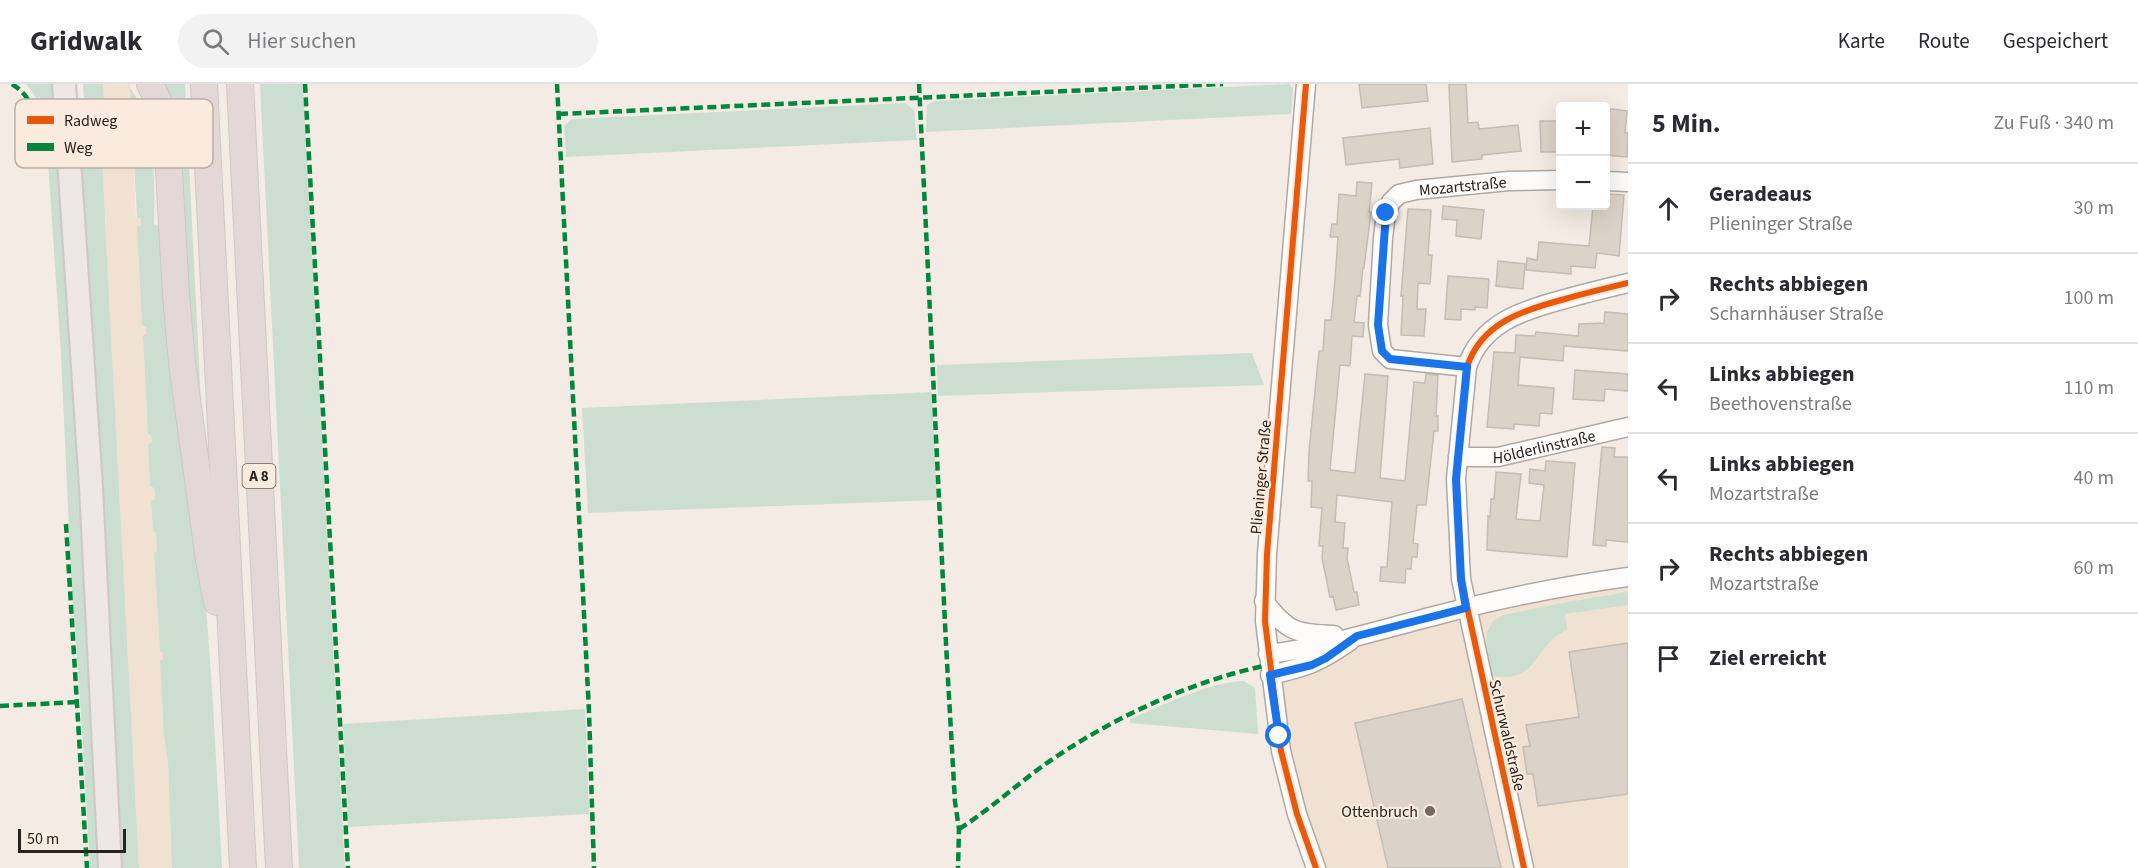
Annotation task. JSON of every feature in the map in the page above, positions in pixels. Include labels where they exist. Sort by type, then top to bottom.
[{"type":"highway","points":[[150,84],[157,99]]},
{"type":"highway","name":"A 8","points":[[204,84],[205,99]]},
{"type":"highway","name":"A 8","points":[[240,84],[279,868]]},
{"type":"highway","points":[[168,168],[176,295],[185,387],[209,560],[234,690]]},
{"type":"highway","name":"A 8","points":[[208,168],[243,868]]},
{"type":"main road","points":[[64,84],[65,99]]},
{"type":"main road","points":[[70,168],[91,488],[110,868]]},
{"type":"street","name":"Plieninger Straße","points":[[1306,84],[1264,601],[1270,675],[1286,774],[1316,868]]},
{"type":"street","name":"Mozartstraße","points":[[1467,367],[1390,359],[1382,351],[1378,325],[1380,284],[1386,213],[1390,202],[1399,194],[1416,190],[1509,181],[1556,180]]},
{"type":"street","points":[[1610,181],[1628,182]]},
{"type":"street","points":[[1467,367],[1471,355],[1483,337],[1494,327],[1517,313],[1628,283]]},
{"type":"street","name":"Schurwaldstraße","points":[[1467,367],[1456,479],[1461,579],[1524,868]]},
{"type":"street","name":"Hölderlinstraße","points":[[1458,457],[1498,457],[1628,427]]},
{"type":"street","points":[[1268,654],[1357,636],[1466,608],[1550,590],[1628,577]]},
{"type":"street","points":[[1264,601],[1282,623],[1297,631],[1357,636]]},
{"type":"street","points":[[1270,675],[1312,665],[1357,636]]},
{"type":"shaded area","points":[[102,84],[130,84],[131,99],[103,99]]},
{"type":"shaded area","points":[[103,168],[134,168],[136,217],[141,219],[141,225],[137,227],[142,325],[146,327],[146,334],[143,336],[148,433],[151,435],[152,443],[148,445],[150,486],[154,488],[155,499],[151,501],[153,531],[156,533],[157,551],[154,553],[160,651],[163,652],[164,737],[168,762],[172,868],[139,868]]},
{"type":"shaded area","points":[[1628,577],[1628,868],[1316,868],[1268,654]]},
{"type":"green space","points":[[26,84],[53,84],[54,99],[36,99]]},
{"type":"green space","points":[[83,84],[103,84],[104,99],[84,99]]},
{"type":"green space","points":[[160,84],[185,84],[186,99],[162,99]]},
{"type":"green space","points":[[260,84],[303,84],[345,868],[299,868]]},
{"type":"green space","points":[[1289,84],[1293,88],[1291,114],[926,132],[927,105],[933,101]]},
{"type":"green space","points":[[130,88],[137,99],[131,99]]},
{"type":"green space","points":[[905,103],[914,110],[917,140],[566,157],[564,125],[572,119]]},
{"type":"green space","points":[[48,168],[59,168],[80,464],[101,868],[90,868],[71,573],[61,355]]},
{"type":"green space","points":[[80,168],[103,168],[139,868],[119,868]]},
{"type":"green space","points":[[134,168],[153,168],[154,225],[165,227],[204,579],[222,868],[172,868],[168,762],[164,737],[160,661],[163,659],[163,653],[160,651],[154,553],[157,551],[156,533],[153,531],[151,501],[155,499],[154,488],[150,486],[148,445],[152,442],[151,435],[148,434],[143,336],[146,334],[146,327],[142,325],[137,227],[141,225],[141,219],[137,217]]},
{"type":"green space","points":[[169,168],[189,168],[201,402],[196,403]]},
{"type":"green space","points":[[1252,353],[1264,385],[938,396],[937,365]]},
{"type":"green space","points":[[932,392],[937,500],[588,513],[582,408]]},
{"type":"green space","points":[[1628,592],[1628,605],[1565,614],[1567,630],[1547,644],[1528,669],[1508,677],[1492,676],[1486,641],[1487,632],[1493,621],[1503,615]]},
{"type":"green space","points":[[1244,681],[1255,688],[1258,734],[1130,723],[1130,719],[1186,695],[1215,686]]},
{"type":"green space","points":[[585,709],[589,814],[348,827],[343,724]]},
{"type":"building","points":[[1359,84],[1426,84],[1428,101],[1362,108]]},
{"type":"building","points":[[1449,84],[1466,84],[1468,123],[1478,122],[1479,129],[1518,125],[1521,151],[1482,155],[1482,159],[1452,162]]},
{"type":"building","points":[[1610,109],[1627,111],[1625,133],[1628,133],[1627,157],[1610,155]]},
{"type":"building","points":[[1540,121],[1556,121],[1556,152],[1541,152]]},
{"type":"building","points":[[1430,128],[1433,164],[1400,168],[1399,159],[1346,165],[1343,138]]},
{"type":"building","points":[[1357,182],[1372,183],[1364,268],[1354,322],[1364,323],[1363,337],[1352,336],[1350,366],[1340,365],[1330,470],[1355,473],[1365,374],[1388,376],[1380,478],[1405,481],[1414,382],[1425,383],[1426,374],[1438,375],[1436,416],[1438,416],[1438,431],[1434,431],[1426,505],[1417,505],[1413,543],[1418,544],[1417,557],[1412,557],[1411,569],[1406,569],[1405,583],[1380,581],[1381,567],[1387,567],[1392,502],[1337,495],[1335,522],[1345,523],[1343,548],[1348,548],[1347,558],[1359,605],[1336,610],[1333,596],[1330,597],[1322,558],[1323,546],[1319,546],[1322,508],[1311,507],[1312,481],[1308,481],[1309,451],[1319,351],[1323,351],[1325,320],[1331,320],[1338,237],[1330,237],[1332,224],[1337,224],[1339,194],[1356,196]]},
{"type":"building","points":[[1610,194],[1624,195],[1619,256],[1597,253],[1595,268],[1571,266],[1571,274],[1526,270],[1527,258],[1537,260],[1539,242],[1589,246],[1593,210],[1610,210]]},
{"type":"building","points":[[1443,206],[1484,210],[1481,239],[1456,236],[1457,220],[1442,219]]},
{"type":"building","points":[[1408,209],[1431,210],[1428,255],[1432,255],[1430,284],[1418,283],[1417,309],[1426,309],[1424,336],[1401,335],[1403,296],[1401,296]]},
{"type":"building","points":[[1498,261],[1525,264],[1523,289],[1496,286]]},
{"type":"building","points":[[1448,276],[1489,279],[1487,308],[1461,309],[1461,320],[1445,319]]},
{"type":"building","points":[[1605,312],[1628,314],[1628,351],[1564,346],[1563,361],[1520,357],[1518,385],[1554,388],[1552,414],[1540,413],[1539,426],[1514,424],[1514,429],[1487,427],[1494,352],[1515,353],[1516,335],[1535,336],[1536,332],[1578,336],[1579,324],[1604,323]]},
{"type":"building","points":[[1575,370],[1628,374],[1628,391],[1605,389],[1604,401],[1573,399]]},
{"type":"building","points":[[1602,447],[1615,448],[1614,457],[1628,457],[1628,542],[1606,540],[1606,546],[1593,545]]},
{"type":"building","points":[[1546,461],[1575,463],[1567,557],[1487,550],[1488,516],[1490,517],[1491,499],[1494,499],[1496,472],[1521,474],[1516,519],[1540,521],[1544,485],[1529,483],[1530,469],[1545,471]]},
{"type":"building","points":[[1628,643],[1628,794],[1538,806],[1533,774],[1527,774],[1523,747],[1530,746],[1526,725],[1579,717],[1569,652]]},
{"type":"building","points":[[1462,699],[1501,868],[1388,868],[1355,723]]},
{"type":"marked path","points":[[12,84],[28,99]]},
{"type":"marked path","points":[[305,84],[348,868]]},
{"type":"marked path","points":[[557,84],[589,712],[594,868]]},
{"type":"marked path","points":[[919,84],[946,644],[955,802],[959,829],[958,868]]},
{"type":"marked path","points":[[559,114],[1223,84]]},
{"type":"marked path","points":[[66,524],[87,868]]},
{"type":"marked path","points":[[959,829],[1044,765],[1095,732],[1181,691],[1269,665]]},
{"type":"marked path","points":[[0,706],[78,702]]},
{"type":"cycle path","points":[[1306,84],[1267,554],[1265,621],[1281,751],[1297,814],[1316,868]]},
{"type":"cycle path","points":[[1524,868],[1461,579],[1456,479],[1467,367],[1482,339],[1493,329],[1519,314],[1549,303],[1628,283]]},
{"type":"place","name":"Ottenbruch","points":[[1430,811]]},
{"type":"route","points":[[1279,736],[1270,675],[1312,665],[1357,636],[1466,608],[1461,579],[1456,479],[1467,367],[1390,359],[1382,351],[1378,325],[1386,213]]}]
